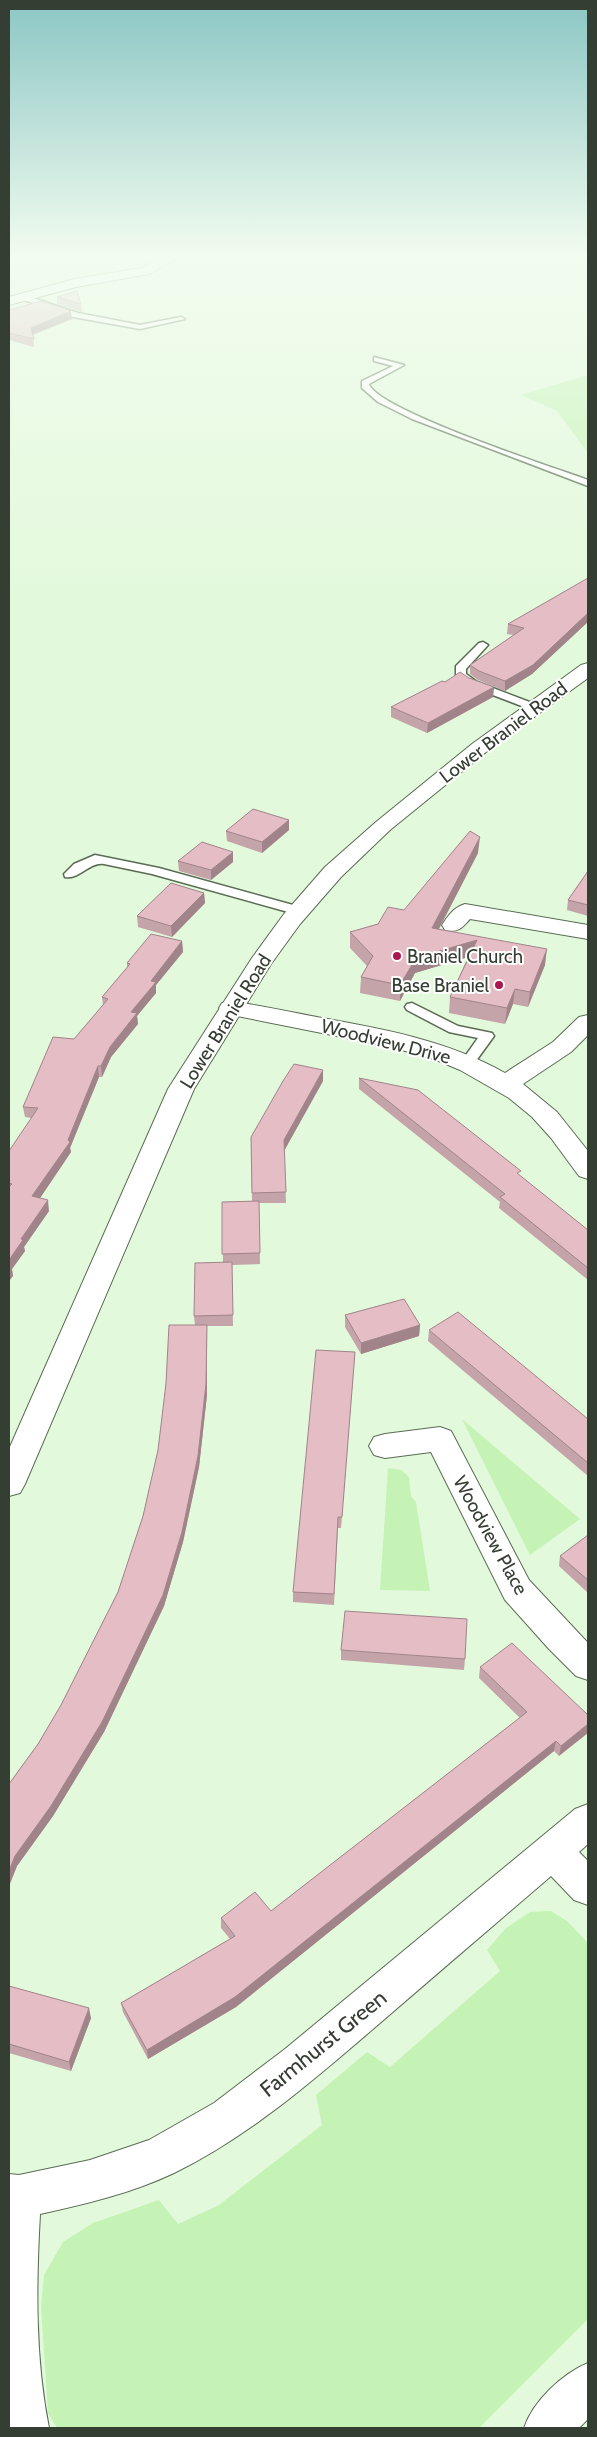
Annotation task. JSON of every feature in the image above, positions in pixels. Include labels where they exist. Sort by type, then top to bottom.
[{"type":"street","name":"Lower Braniel Road","points":[[9,1484],[181,1089],[260,963],[299,911],[333,872],[383,826],[427,789],[588,669]]},
{"type":"street","points":[[453,925],[465,911],[588,932]]},
{"type":"street","name":"Woodview Drive","points":[[232,1008],[389,1038],[468,1062],[505,1084],[540,1110],[558,1130],[588,1170]]},
{"type":"street","points":[[505,1084],[562,1047],[588,1022]]},
{"type":"street","name":"Woodview Place","points":[[385,1446],[440,1439],[517,1590],[561,1639],[588,1665]]},
{"type":"street","name":"Farmhurst Green","points":[[26,2428],[18,2393],[13,2328],[14,2197],[90,2181],[159,2158],[229,2118],[300,2064],[588,1821]]},
{"type":"street","points":[[553,1852],[588,1887]]},
{"type":"street","points":[[547,2428],[588,2386]]},
{"type":"lane","points":[[397,367],[366,383],[366,388],[379,399],[448,431],[588,483]]},
{"type":"lane","points":[[483,645],[460,668],[460,676],[473,684],[536,708]]},
{"type":"lane","points":[[70,874],[95,859],[104,860],[154,871],[299,911]]},
{"type":"lane","points":[[412,1008],[454,1029],[487,1036],[468,1062]]},
{"type":"green space","points":[[588,375],[588,453],[557,411],[521,395]]},
{"type":"green space","points":[[462,1419],[580,1519],[530,1555]]},
{"type":"green space","points":[[388,1468],[401,1470],[409,1477],[411,1496],[416,1502],[430,1591],[380,1590]]},
{"type":"green space","points":[[551,1911],[567,1921],[588,1943],[588,2319],[479,2428],[57,2428],[48,2413],[41,2306],[44,2275],[63,2242],[93,2223],[159,2200],[178,2224],[219,2205],[322,2125],[316,2095],[367,2052],[390,2067],[500,1971],[487,1950],[505,1929],[530,1912]]},
{"type":"building","points":[[588,578],[588,613],[533,665],[505,681],[479,671],[470,665],[524,628],[508,624]]},
{"type":"building","points":[[460,672],[469,678],[494,687],[428,723],[391,707],[442,681],[445,682]]},
{"type":"building","points":[[253,809],[289,820],[262,842],[226,831]]},
{"type":"building","points":[[470,831],[480,837],[432,928],[547,949],[530,992],[515,989],[507,1008],[450,997],[477,940],[416,958],[400,985],[361,977],[373,956],[350,932],[378,924],[388,907],[404,910]]},
{"type":"building","points":[[202,842],[233,852],[211,870],[178,861]]},
{"type":"building","points":[[588,871],[588,905],[568,900]]},
{"type":"building","points":[[171,883],[204,893],[171,926],[137,916]]},
{"type":"building","points":[[151,934],[182,941],[151,981],[156,982],[131,1012],[137,1013],[110,1047],[101,1066],[98,1066],[68,1140],[70,1142],[32,1196],[48,1200],[9,1260],[9,1187],[12,1184],[9,1183],[9,1151],[38,1108],[23,1107],[53,1037],[74,1039],[108,999],[102,997],[130,964],[127,963]]},
{"type":"building","points":[[294,1064],[323,1070],[284,1140],[286,1192],[252,1193],[251,1137]]},
{"type":"building","points":[[359,1078],[418,1090],[521,1171],[517,1173],[588,1230],[588,1268],[500,1197],[505,1194]]},
{"type":"building","points":[[259,1201],[260,1253],[222,1254],[222,1202]]},
{"type":"building","points":[[232,1262],[233,1315],[194,1316],[195,1263]]},
{"type":"building","points":[[404,1299],[420,1325],[361,1343],[345,1315]]},
{"type":"building","points":[[458,1312],[588,1419],[588,1463],[429,1330]]},
{"type":"building","points":[[169,1325],[207,1325],[206,1384],[198,1456],[182,1532],[163,1595],[102,1722],[51,1806],[15,1856],[9,1871],[9,1784],[38,1744],[61,1705],[118,1592],[143,1516],[158,1450],[166,1383]]},
{"type":"building","points":[[316,1350],[355,1352],[342,1517],[338,1517],[334,1594],[293,1592]]},
{"type":"building","points":[[588,1535],[588,1580],[560,1556]]},
{"type":"building","points":[[345,1611],[467,1619],[465,1659],[341,1650]]},
{"type":"building","points":[[512,1643],[588,1715],[588,1724],[561,1746],[556,1741],[235,1997],[147,2050],[121,2003],[235,1936],[221,1918],[255,1892],[271,1911],[527,1712],[480,1667]]},
{"type":"building","points":[[9,1986],[89,2008],[69,2062],[9,2044]]},
{"type":"place","name":"Braniel Church","points":[[397,956]]},
{"type":"place","name":"Base Braniel","points":[[499,985]]}]
